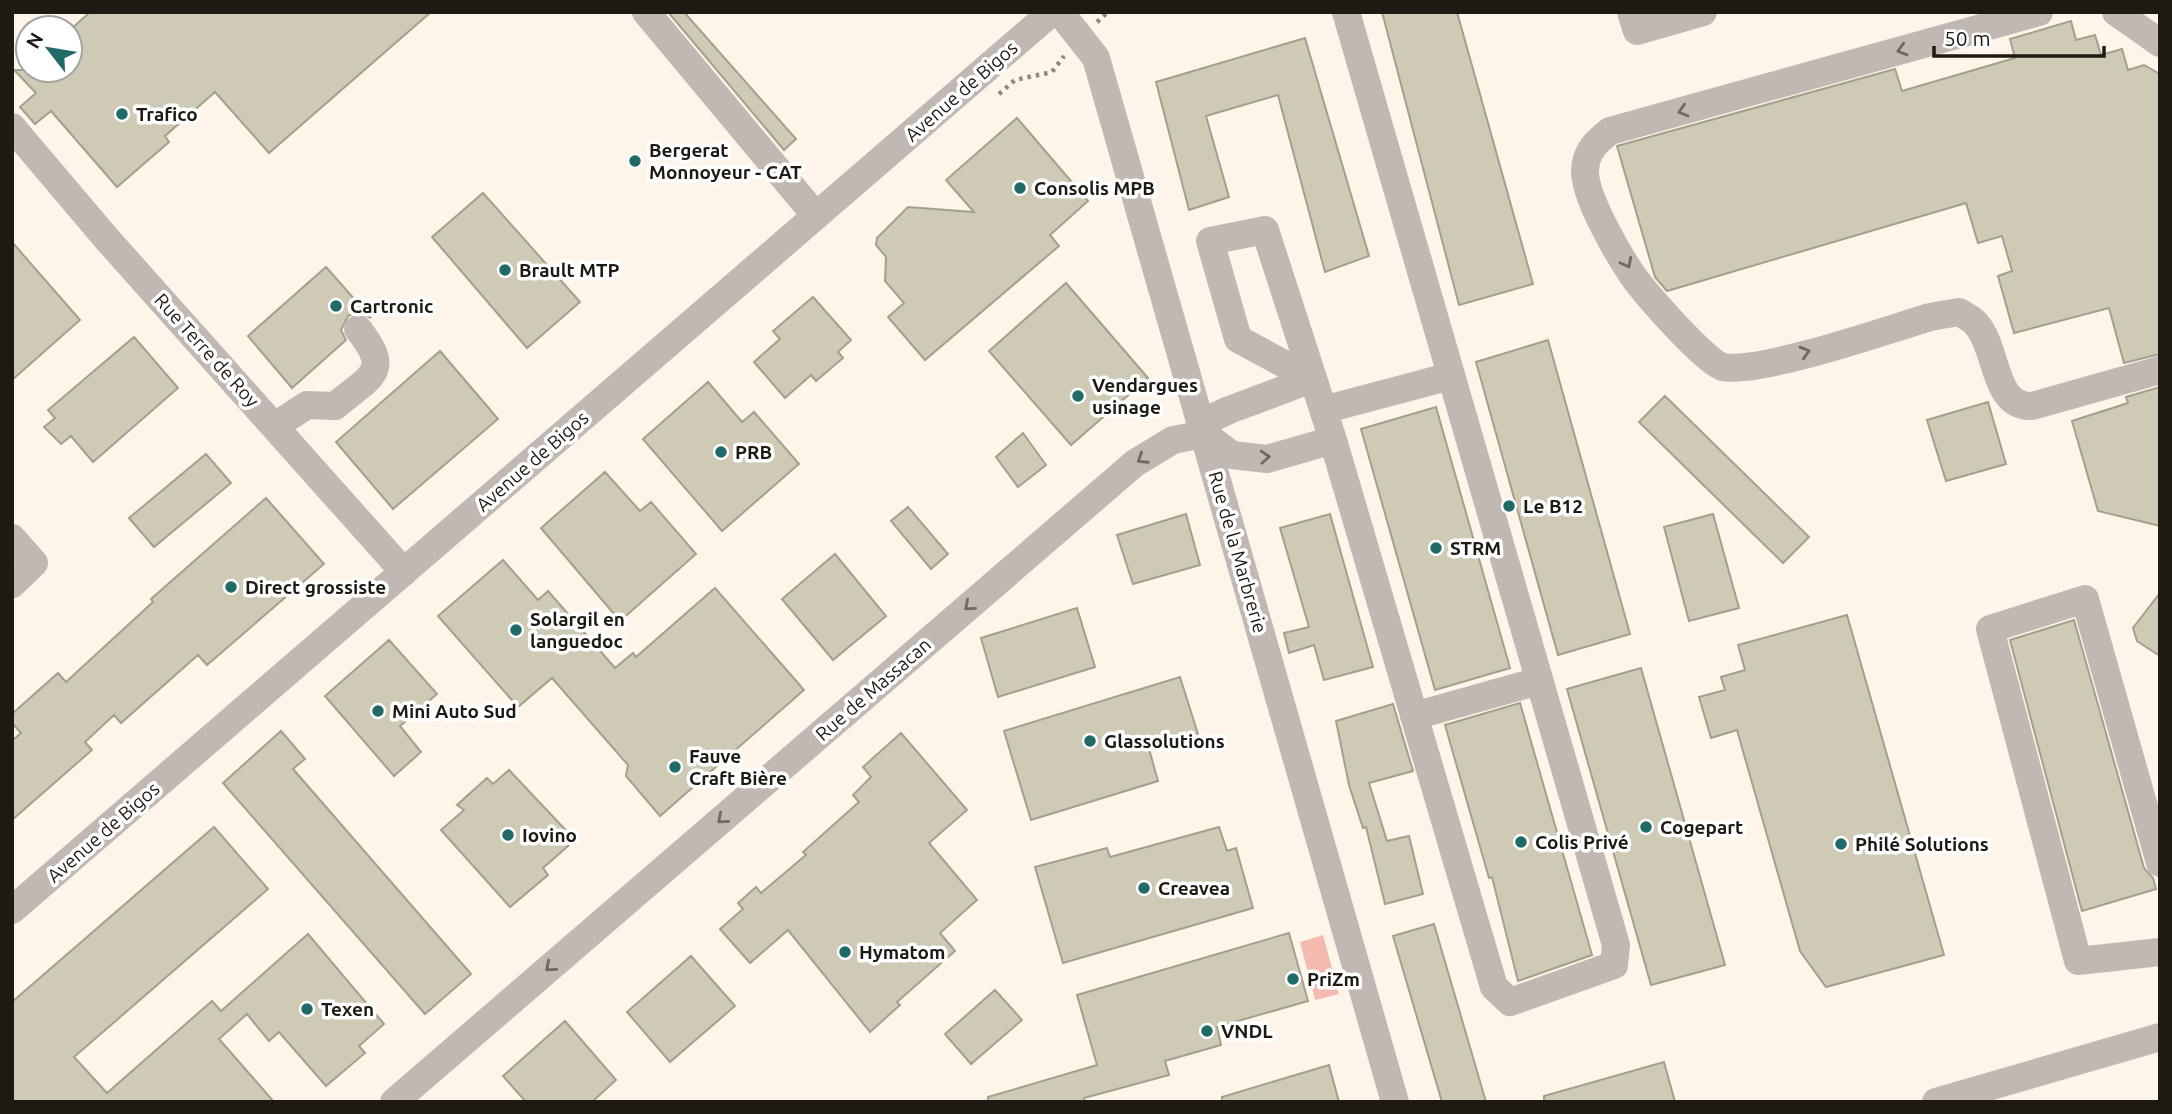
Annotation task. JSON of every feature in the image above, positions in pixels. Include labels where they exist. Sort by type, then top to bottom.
[{"type":"street","points":[[646,12],[816,216]]},
{"type":"street","name":"Avenue de Bigos","points":[[12,910],[1052,12]]},
{"type":"street","name":"Rue de la Marbrerie","points":[[1060,12],[1096,58],[1395,1102]]},
{"type":"street","points":[[1312,379],[1238,339],[1210,241],[1265,230],[1333,440],[1494,987],[1510,1002],[1614,965],[1616,945],[1346,12]]},
{"type":"street","points":[[1631,12],[1637,31],[1703,12]]},
{"type":"street","points":[[2039,12],[1610,131],[1597,141],[1588,155],[1585,172],[1588,191],[1633,276],[1703,355],[1721,367],[1753,367],[1930,317],[1959,312],[1976,322],[1984,335],[2008,399],[2018,407],[2032,407],[2160,370]]},
{"type":"street","points":[[2116,12],[2160,43]]},
{"type":"street","name":"Rue Terre de Roy","points":[[12,127],[106,238],[404,572]]},
{"type":"street","points":[[275,426],[313,392],[335,406],[372,374],[377,364],[376,354],[358,330]]},
{"type":"street","points":[[1323,410],[1451,376]]},
{"type":"street","points":[[1312,379],[1212,418],[1205,434],[1233,455],[1267,459],[1333,440]]},
{"type":"street","name":"Rue de Massacan","points":[[394,1102],[1135,463],[1173,440],[1205,434]]},
{"type":"street","points":[[12,538],[34,563],[12,584]]},
{"type":"street","points":[[2160,863],[2085,599],[1990,629],[2078,961],[2160,951]]},
{"type":"street","points":[[1414,716],[1539,681]]},
{"type":"street","points":[[1936,1102],[2160,1037]]},
{"type":"shaded area","points":[[1323,935],[1339,994],[1315,1000],[1300,942]]},
{"type":"building","name":"Trafico","points":[[90,12],[431,12],[269,153],[215,92],[165,136],[169,142],[117,187],[51,111],[35,124],[20,107],[36,93],[27,84],[84,84],[84,17]]},
{"type":"building","points":[[668,12],[684,12],[796,139],[784,150]]},
{"type":"building","points":[[1382,12],[1457,12],[1533,284],[1459,305]]},
{"type":"building","points":[[2071,21],[2076,40],[2095,35],[2101,55],[2122,49],[2128,70],[2144,65],[2160,74],[2160,354],[2124,363],[2109,308],[2014,333],[1998,276],[2012,271],[2002,236],[1978,243],[1966,203],[1667,291],[1655,277],[1617,146],[1895,69],[1902,91],[2015,58],[2010,39]]},
{"type":"building","points":[[1305,38],[1369,256],[1325,272],[1278,95],[1206,116],[1229,197],[1189,210],[1156,82]]},
{"type":"building","points":[[1017,118],[1088,201],[1050,235],[1059,246],[925,360],[888,317],[904,303],[885,281],[886,257],[876,245],[877,238],[908,207],[974,212],[946,180]]},
{"type":"building","name":"Brault MTP","points":[[483,193],[580,302],[527,348],[432,237]]},
{"type":"building","points":[[12,242],[80,320],[12,380]]},
{"type":"building","points":[[326,267],[371,318],[357,312],[348,316],[341,330],[346,340],[292,388],[248,336]]},
{"type":"building","name":"Vendargues usinage","points":[[1066,283],[1148,378],[1071,445],[989,351]]},
{"type":"building","points":[[813,297],[851,340],[838,352],[843,358],[816,381],[811,375],[785,398],[754,362],[780,339],[773,331]]},
{"type":"building","points":[[134,337],[178,388],[93,462],[71,436],[61,444],[44,427],[55,418],[48,410]]},
{"type":"building","points":[[1548,340],[1630,634],[1558,655],[1476,362]]},
{"type":"building","points":[[440,351],[498,419],[393,509],[336,442]]},
{"type":"building","name":"PRB","points":[[708,382],[742,422],[754,412],[799,464],[722,531],[643,439]]},
{"type":"building","points":[[2160,387],[2160,526],[2098,511],[2072,421],[2128,403],[2126,397]]},
{"type":"building","points":[[1665,396],[1809,537],[1783,563],[1639,422]]},
{"type":"building","points":[[1988,402],[2006,464],[1946,481],[1927,420]]},
{"type":"building","name":"STRM","points":[[1436,407],[1510,668],[1435,690],[1361,429]]},
{"type":"building","points":[[1023,433],[1046,465],[1018,487],[996,457]]},
{"type":"building","points":[[206,454],[231,483],[154,547],[129,518]]},
{"type":"building","points":[[605,472],[640,511],[651,502],[696,554],[620,621],[541,528]]},
{"type":"building","points":[[266,498],[324,564],[207,665],[198,655],[121,723],[114,715],[85,742],[92,750],[12,820],[12,741],[21,733],[12,723],[12,714],[58,673],[66,682],[153,602],[151,599]]},
{"type":"building","points":[[908,507],[948,554],[931,569],[891,521]]},
{"type":"building","points":[[1186,514],[1200,565],[1133,584],[1117,535]]},
{"type":"building","points":[[1330,514],[1373,667],[1324,680],[1314,645],[1289,653],[1284,633],[1309,627],[1280,528]]},
{"type":"building","points":[[1713,514],[1739,608],[1689,621],[1664,527]]},
{"type":"building","points":[[835,554],[886,616],[833,660],[782,599]]},
{"type":"building","points":[[503,560],[538,600],[548,591],[615,668],[633,653],[636,657],[715,588],[804,690],[660,816],[626,776],[628,765],[552,678],[518,707],[438,616]]},
{"type":"building","points":[[2160,593],[2160,656],[2137,641],[2133,628]]},
{"type":"building","points":[[1077,608],[1095,667],[998,697],[981,638]]},
{"type":"building","name":"Philé Solutions","points":[[1847,615],[1944,955],[1826,987],[1800,951],[1737,730],[1711,738],[1699,697],[1725,690],[1721,677],[1745,670],[1738,645]]},
{"type":"building","points":[[2074,620],[2144,868],[2153,878],[2156,889],[2082,911],[2010,640]]},
{"type":"building","name":"Mini Auto Sud","points":[[389,640],[437,694],[400,726],[421,752],[394,776],[325,696]]},
{"type":"building","name":"Cogepart","points":[[1641,668],[1725,965],[1651,985],[1567,689]]},
{"type":"building","name":"Glassolutions","points":[[1180,677],[1198,734],[1149,749],[1158,781],[1031,820],[1004,731]]},
{"type":"building","name":"Colis Privé","points":[[1520,703],[1592,955],[1518,981],[1492,877],[1489,878],[1445,725]]},
{"type":"building","points":[[1393,704],[1413,771],[1369,783],[1387,841],[1409,836],[1423,894],[1385,904],[1366,827],[1363,828],[1349,785],[1336,721]]},
{"type":"building","points":[[281,731],[305,759],[293,769],[471,974],[425,1014],[223,783]]},
{"type":"building","points":[[901,733],[967,810],[929,843],[977,900],[940,933],[955,951],[897,1002],[900,1005],[870,1032],[788,930],[750,963],[720,929],[743,909],[738,903],[756,887],[761,893],[806,855],[803,852],[859,802],[853,795],[871,777],[863,767]]},
{"type":"building","name":"Iovino","points":[[509,770],[575,840],[543,868],[548,875],[510,907],[441,830],[464,810],[457,805],[487,778],[493,784]]},
{"type":"building","points":[[214,827],[268,889],[74,1057],[107,1093],[212,1001],[221,1011],[308,934],[384,1024],[359,1046],[365,1053],[326,1086],[279,1032],[269,1041],[247,1014],[219,1039],[274,1102],[12,1102],[12,1002]]},
{"type":"building","name":"Creavea","points":[[1219,827],[1227,851],[1236,848],[1253,908],[1063,963],[1035,867],[1107,848],[1110,857]]},
{"type":"building","points":[[1434,924],[1486,1102],[1442,1102],[1393,936]]},
{"type":"building","points":[[1289,933],[1308,1001],[1217,1027],[1221,1045],[1165,1061],[1169,1075],[1084,1098],[1085,1102],[988,1102],[988,1097],[1097,1065],[1077,995]]},
{"type":"building","points":[[691,956],[735,1006],[670,1062],[627,1012]]},
{"type":"building","points":[[995,990],[1022,1020],[971,1064],[945,1034]]},
{"type":"building","points":[[565,1021],[616,1080],[592,1102],[526,1102],[503,1076]]},
{"type":"building","points":[[1664,1062],[1675,1102],[1544,1102],[1544,1096]]},
{"type":"building","points":[[1329,1065],[1339,1102],[1222,1102],[1222,1097]]},
{"type":"place","name":"Trafico","points":[[122,114]]},
{"type":"place","name":"Bergerat Monnoyeur - CAT","points":[[635,161]]},
{"type":"place","name":"Consolis MPB","points":[[1020,188]]},
{"type":"place","name":"Brault MTP","points":[[505,270]]},
{"type":"place","name":"Cartronic","points":[[336,306]]},
{"type":"place","name":"Vendargues usinage","points":[[1078,396]]},
{"type":"place","name":"PRB","points":[[721,452]]},
{"type":"place","name":"Le B12","points":[[1509,506]]},
{"type":"place","name":"STRM","points":[[1436,548]]},
{"type":"place","name":"Direct grossiste","points":[[231,587]]},
{"type":"place","name":"Solargil en languedoc","points":[[516,630]]},
{"type":"place","name":"Mini Auto Sud","points":[[378,711]]},
{"type":"place","name":"Glassolutions","points":[[1090,741]]},
{"type":"place","name":"Fauve Craft Bière","points":[[675,767]]},
{"type":"place","name":"Cogepart","points":[[1646,827]]},
{"type":"place","name":"Iovino","points":[[508,835]]},
{"type":"place","name":"Colis Privé","points":[[1521,842]]},
{"type":"place","name":"Philé Solutions","points":[[1841,844]]},
{"type":"place","name":"Creavea","points":[[1144,888]]},
{"type":"place","name":"Hymatom","points":[[845,952]]},
{"type":"place","name":"PriZm","points":[[1293,979]]},
{"type":"place","name":"Texen","points":[[307,1009]]},
{"type":"place","name":"VNDL","points":[[1207,1031]]}]
